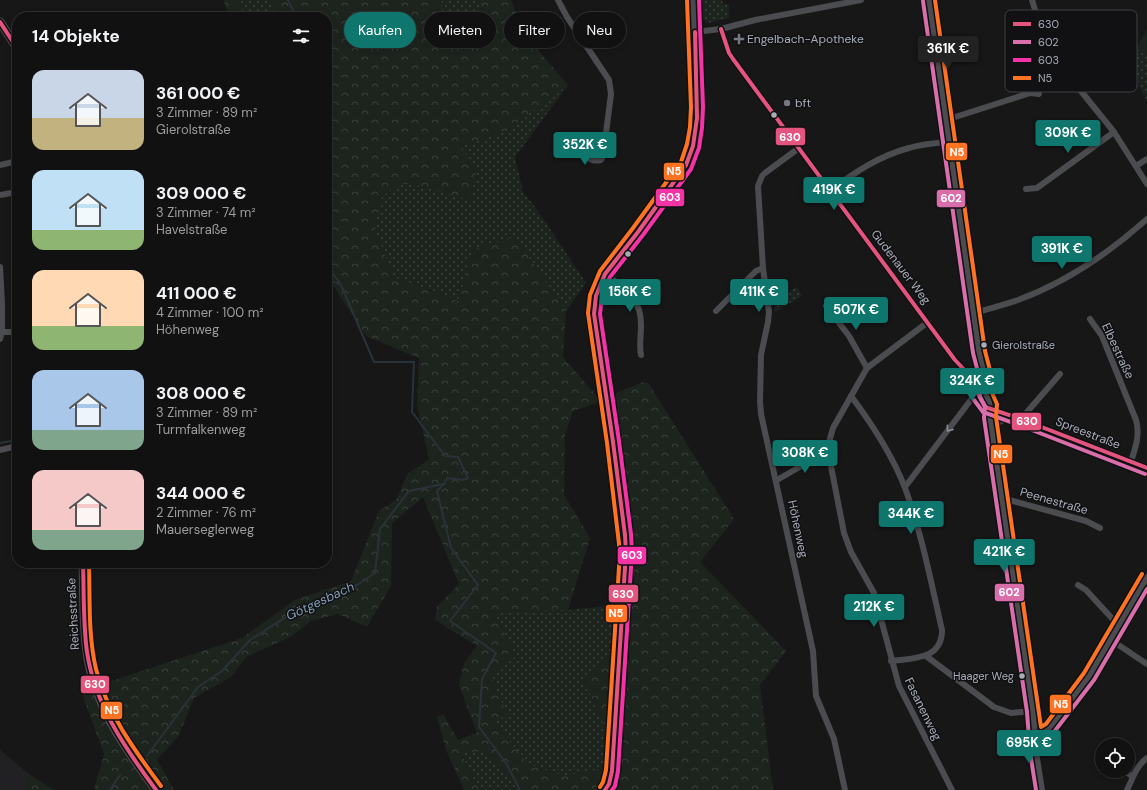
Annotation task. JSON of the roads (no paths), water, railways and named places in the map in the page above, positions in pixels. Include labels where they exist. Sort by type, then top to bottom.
[{"type":"street","points":[[558,0],[609,80],[611,94],[603,148]]},
{"type":"street","points":[[605,790],[609,784],[612,771],[626,552],[613,442],[594,314],[596,296],[605,274],[638,232],[686,165],[693,146],[697,118],[693,0]]},
{"type":"street","points":[[694,32],[721,29],[754,20],[861,0]]},
{"type":"street","points":[[905,487],[973,397],[978,395],[986,395],[985,375],[980,363],[929,0]]},
{"type":"street","points":[[1032,0],[1035,10]]},
{"type":"street","points":[[0,22],[12,40]]},
{"type":"street","name":"Gudenauer Weg","points":[[721,29],[729,53],[733,59],[955,360],[981,387],[991,405],[990,417],[1033,711],[1036,752],[1042,790]]},
{"type":"street","points":[[1082,92],[1114,132],[1147,184]]},
{"type":"street","points":[[946,120],[1030,93],[1040,94]]},
{"type":"street","points":[[1026,189],[1037,188],[1114,132]]},
{"type":"street","points":[[830,191],[870,163],[909,148],[949,142]]},
{"type":"street","name":"Höhenweg","points":[[799,148],[765,173],[762,176],[758,186],[769,312],[761,355],[760,407],[813,651],[816,696],[834,739],[845,790]]},
{"type":"street","points":[[1136,166],[1147,159]]},
{"type":"street","points":[[0,165],[12,162]]},
{"type":"street","points":[[0,195],[12,193]]},
{"type":"street","points":[[974,313],[1017,300],[1058,283],[1088,266],[1111,250],[1147,219]]},
{"type":"street","points":[[0,267],[2,304],[2,332],[0,339]]},
{"type":"street","points":[[716,311],[756,271],[764,268]]},
{"type":"street","points":[[605,274],[627,290],[638,305],[641,319],[639,347],[641,355]]},
{"type":"street","points":[[826,306],[849,336],[868,368]]},
{"type":"street","name":"Elbestraße","points":[[1090,319],[1102,336],[1136,420],[1138,427],[1137,440],[1131,461]]},
{"type":"street","points":[[777,480],[826,453],[833,428],[868,368],[928,322]]},
{"type":"street","points":[[2,332],[12,332]]},
{"type":"street","points":[[972,378],[980,363]]},
{"type":"street","points":[[1021,419],[1060,374]]},
{"type":"street","name":"Gudenauer Weg","points":[[972,378],[978,395],[985,407],[991,409]]},
{"type":"street","points":[[851,396],[874,428],[905,487],[922,541],[942,630],[939,645],[926,656],[892,661]]},
{"type":"street","name":"Spreestraße","points":[[991,409],[1021,419],[1147,468]]},
{"type":"street","points":[[992,432],[994,426],[1000,421],[1014,417]]},
{"type":"street","points":[[0,450],[12,447]]},
{"type":"street","name":"Fasanenweg","points":[[826,453],[830,461],[844,533],[851,552],[874,594],[899,686],[952,790]]},
{"type":"street","name":"Peenestraße","points":[[1002,498],[1086,521],[1100,528]]},
{"type":"street","name":"Reichsstraße","points":[[83,568],[85,637],[92,679],[99,698],[114,729],[135,762],[156,790]]},
{"type":"street","points":[[1036,737],[1050,728],[1089,676],[1147,577]]},
{"type":"street","points":[[1078,585],[1086,590],[1119,626]]},
{"type":"street","points":[[1111,640],[1147,664]]},
{"type":"street","points":[[926,656],[994,707],[1011,713],[1033,711]]},
{"type":"street","points":[[1135,772],[1147,758]]},
{"type":"street","points":[[1127,790],[1131,778]]},
{"type":"waterway","points":[[288,0],[294,12]]},
{"type":"waterway","points":[[332,272],[341,285],[374,362],[414,362],[412,412],[445,456],[458,457],[468,478],[463,480],[447,478],[444,484],[437,491],[451,548],[478,585],[450,621],[496,653],[482,679],[479,727],[506,763],[520,790]]},
{"type":"waterway","points":[[0,443],[12,441]]},
{"type":"waterway","name":"Götgesbach","points":[[147,756],[198,687],[222,671],[250,640],[297,610],[357,585],[375,573],[380,529],[409,491],[443,484]]},
{"type":"waterway","name":"Götgesbach","points":[[110,790],[120,775]]},
{"type":"place","name":"Engelbach-Apotheke","points":[[739,39]]},
{"type":"place","name":"bft","points":[[787,103]]},
{"type":"place","name":"Gierolstraße","points":[[984,345]]},
{"type":"place","name":"Haager Weg","points":[[1022,676]]}]
